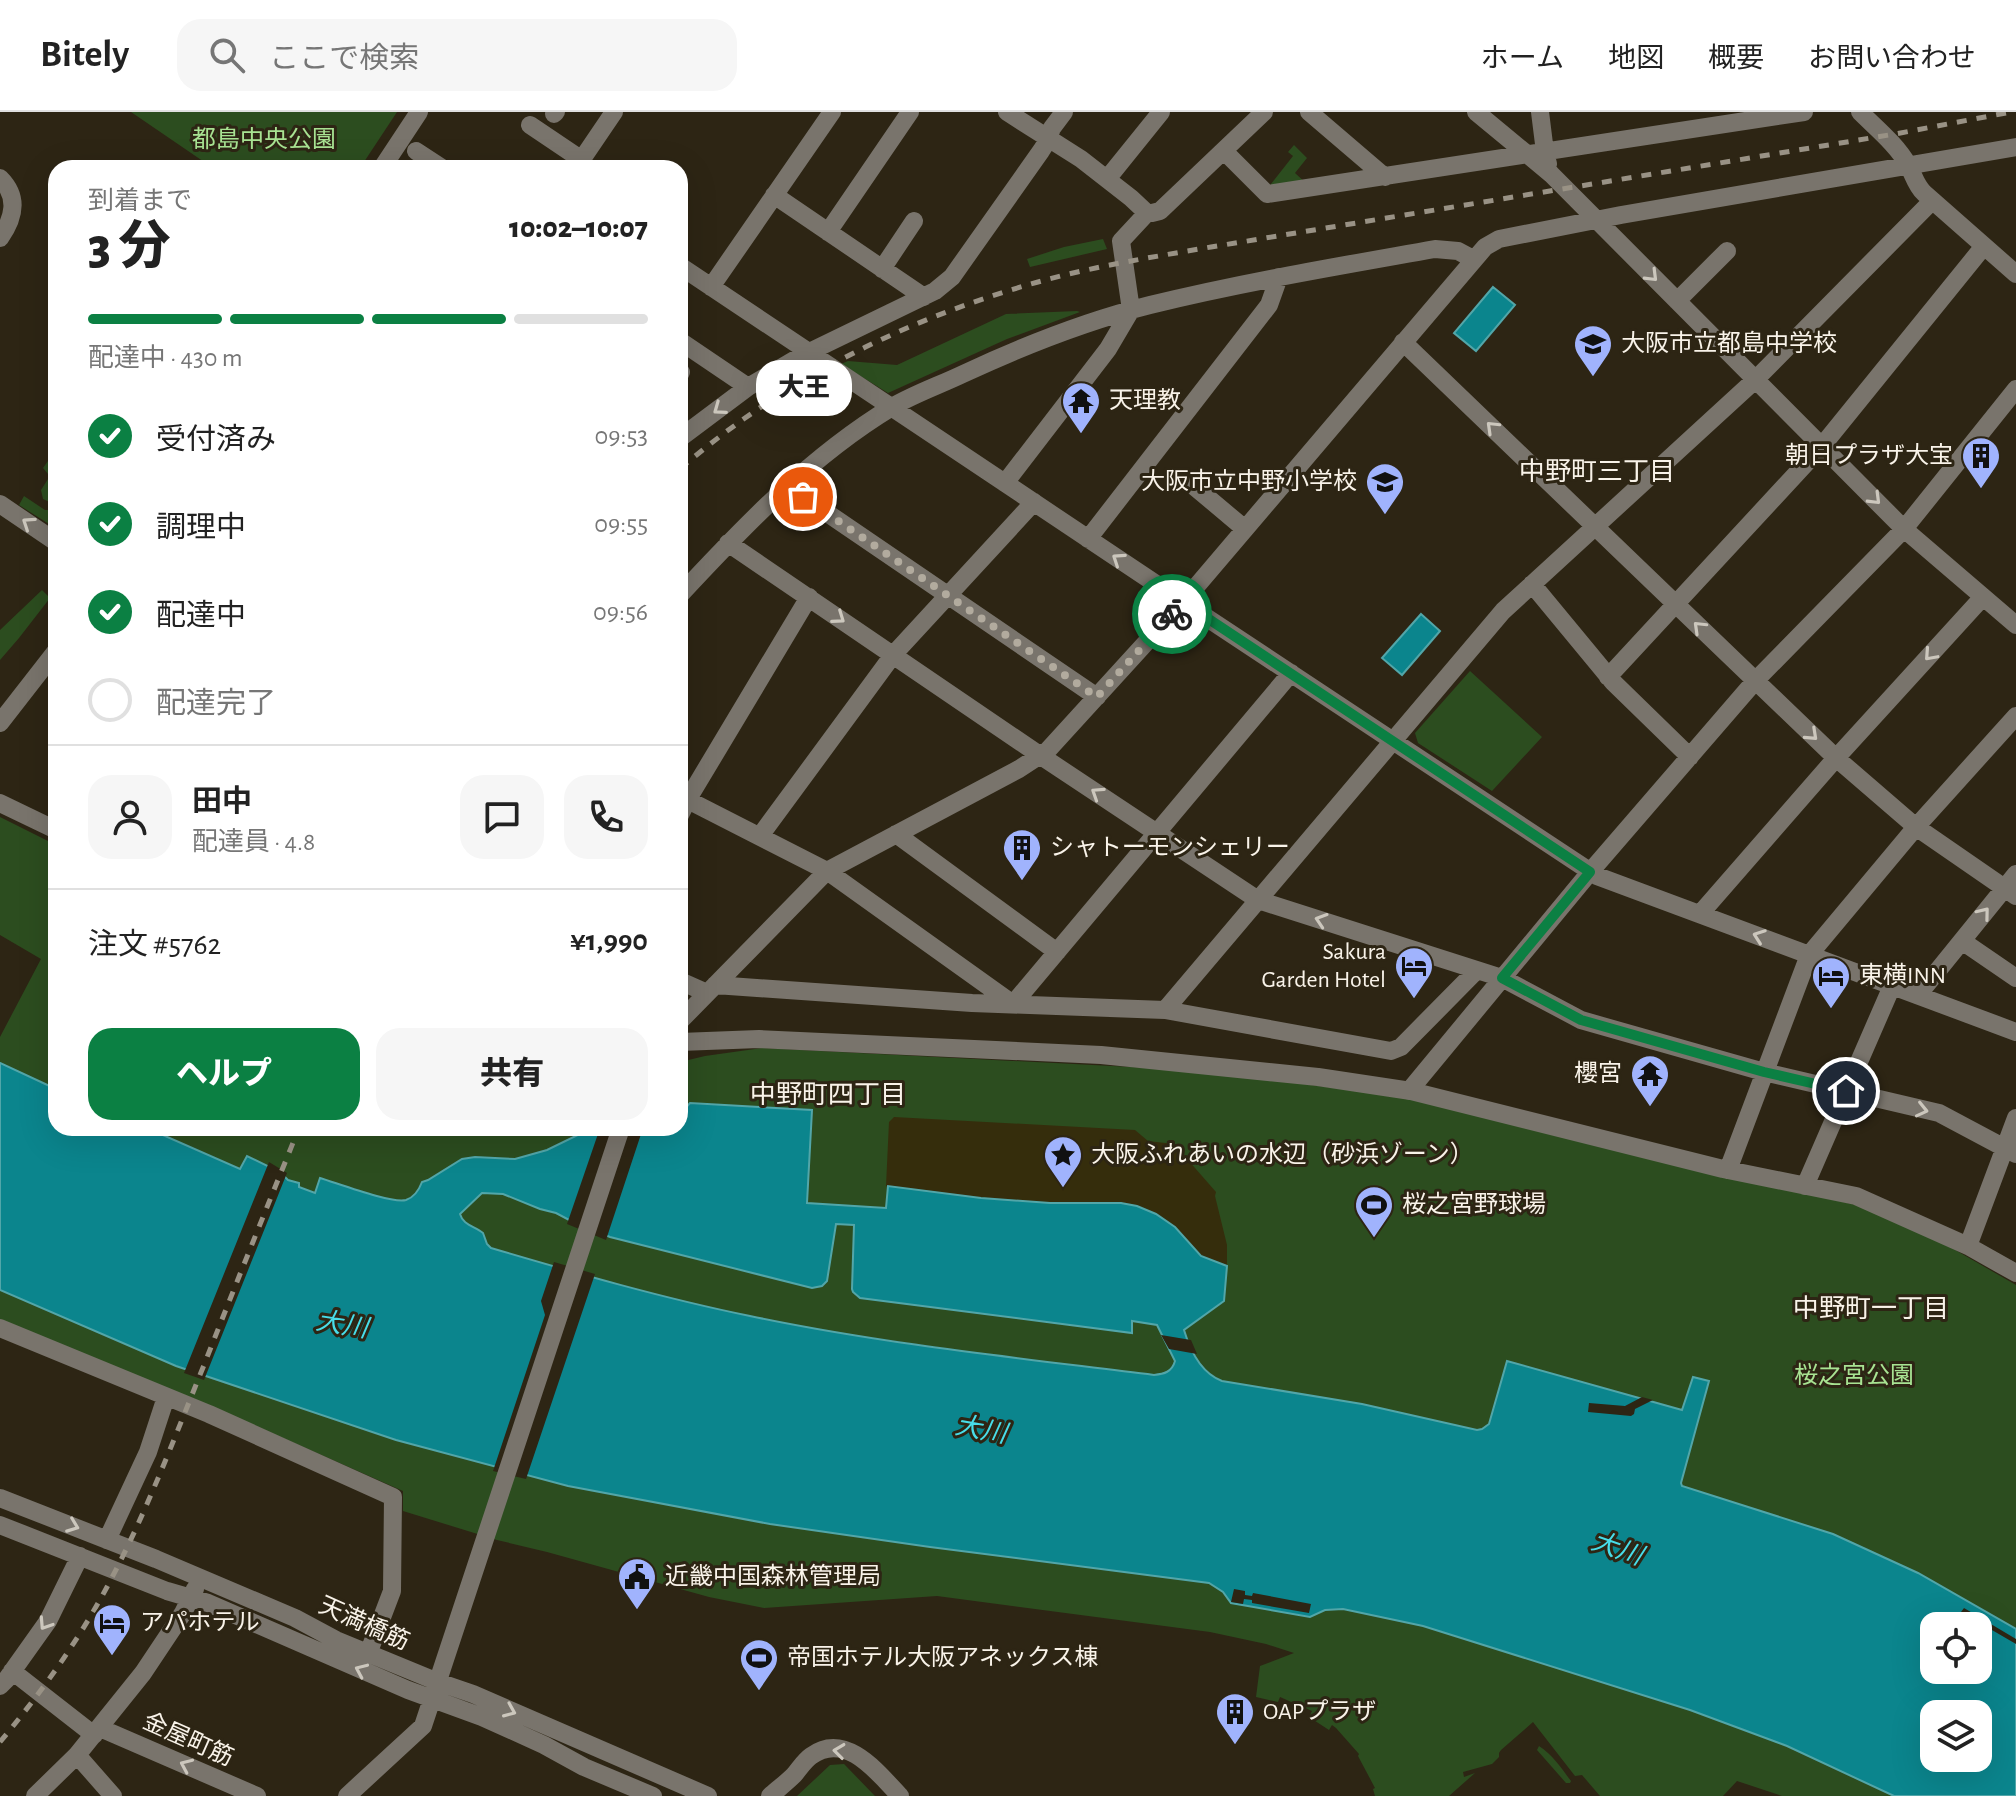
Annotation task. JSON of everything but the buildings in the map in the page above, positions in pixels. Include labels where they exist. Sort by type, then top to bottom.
[{"type":"street","points":[[387,160],[419,112]]},
{"type":"street","points":[[582,160],[614,112]]},
{"type":"street","points":[[711,287],[832,112]]},
{"type":"street","points":[[828,232],[910,112]]},
{"type":"street","points":[[1007,112],[1107,179],[1147,213],[1160,211],[1264,112]]},
{"type":"street","points":[[688,431],[748,387],[808,353],[924,297],[952,277],[1048,140],[1052,128],[1064,112]]},
{"type":"street","points":[[1107,179],[1161,112]]},
{"type":"street","points":[[1309,112],[1385,177]]},
{"type":"street","points":[[1476,112],[1537,153],[1551,174],[1596,221],[1904,529],[2016,625]]},
{"type":"street","points":[[1537,153],[1540,112]]},
{"type":"street","points":[[1224,151],[1267,194],[1804,112]]},
{"type":"street","points":[[1860,112],[1908,165],[1918,187],[2016,274]]},
{"type":"street","points":[[530,125],[574,160]]},
{"type":"street","points":[[688,1013],[827,871],[1041,756],[1183,602],[1485,247],[1499,239],[1621,215],[2016,147]]},
{"type":"street","points":[[416,151],[430,160]]},
{"type":"street","points":[[0,178],[9,189],[13,212],[0,238]]},
{"type":"street","points":[[774,195],[924,297]]},
{"type":"street","points":[[1165,1010],[1503,611],[1755,380],[1932,201]]},
{"type":"street","points":[[1005,483],[1108,349],[1131,310],[1121,241],[1147,213]]},
{"type":"street","points":[[882,269],[914,221]]},
{"type":"street","points":[[1608,677],[1822,446],[1984,246]]},
{"type":"street","points":[[688,586],[728,543],[812,463],[892,407],[1016,349],[1131,310],[1279,277],[1435,249],[1458,251],[1473,259]]},
{"type":"street","points":[[1677,301],[1727,251]]},
{"type":"street","points":[[688,271],[1590,872],[2016,1032]]},
{"type":"street","points":[[1088,539],[1269,305],[1279,277]]},
{"type":"street","points":[[1403,342],[1836,758],[1916,827],[2012,886],[1918,995]]},
{"type":"street","points":[[688,346],[748,387]]},
{"type":"street","points":[[1409,1091],[1590,872],[1755,681],[1904,529],[2016,389]]},
{"type":"street","points":[[1189,482],[1245,529]]},
{"type":"street","points":[[789,487],[1097,697]]},
{"type":"street","points":[[760,836],[893,655],[1034,502]]},
{"type":"street","points":[[0,504],[48,537]]},
{"type":"street","points":[[728,543],[1258,900],[1502,978],[1581,1020],[1764,1072],[1939,1113],[2010,1151]]},
{"type":"street","points":[[1532,584],[1608,677],[1690,757]]},
{"type":"street","points":[[688,795],[809,597]]},
{"type":"street","points":[[1700,914],[1982,598]]},
{"type":"street","points":[[0,723],[48,661]]},
{"type":"street","points":[[1013,1004],[1291,673]]},
{"type":"street","points":[[1728,1170],[1809,955],[1916,827],[2016,716]]},
{"type":"street","points":[[0,803],[48,826]]},
{"type":"street","points":[[688,805],[760,836],[827,871],[1013,1004]]},
{"type":"street","points":[[896,834],[1057,952]]},
{"type":"street","points":[[1962,941],[2016,978]]},
{"type":"street","points":[[688,983],[711,989],[1165,1010],[1391,1051],[1401,1047],[1477,970]]},
{"type":"street","points":[[1805,1186],[1892,986]]},
{"type":"street","points":[[688,1042],[759,1039],[1101,1055],[1318,1077],[1409,1091],[1728,1170],[1866,1199],[1968,1246],[2016,1273]]},
{"type":"street","points":[[1968,1246],[2010,1151],[2016,1118]]},
{"type":"street","points":[[347,1796],[423,1726],[618,1136]]},
{"type":"street","points":[[0,1328],[209,1414],[393,1497],[392,1591],[368,1654]]},
{"type":"street","points":[[107,1540],[148,1452],[166,1397]]},
{"type":"street","name":"天満橋筋","points":[[0,1498],[295,1618],[494,1723],[584,1767],[653,1796]]},
{"type":"street","name":"天満橋筋","points":[[0,1525],[435,1691],[473,1694],[708,1796]]},
{"type":"street","points":[[6,1678],[48,1621],[80,1556]]},
{"type":"street","points":[[35,1796],[77,1755],[143,1673],[183,1613],[200,1579]]},
{"type":"street","name":"金屋町筋","points":[[6,1678],[97,1731],[257,1796]]},
{"type":"street","points":[[770,1796],[807,1759],[822,1750],[832,1749],[850,1752],[866,1761],[900,1796]]},
{"type":"street","points":[[77,1755],[113,1796]]},
{"type":"green space","name":"都島中央公園","points":[[131,112],[397,112],[365,160],[201,160]]},
{"type":"green space","points":[[1294,145],[1307,158],[1295,173],[1307,184],[1267,189],[1293,156],[1288,152]]},
{"type":"green space","points":[[1103,239],[1107,249],[1030,267],[1027,259],[1064,247]]},
{"type":"green space","points":[[1080,312],[1007,339],[888,393],[841,364],[848,361],[897,365],[1006,314]]},
{"type":"green space","points":[[48,479],[48,501],[43,499],[41,490]]},
{"type":"green space","points":[[24,496],[48,510],[48,523],[19,505]]},
{"type":"green space","points":[[42,590],[48,596],[48,601],[0,660],[0,630]]},
{"type":"green space","points":[[1470,671],[1542,737],[1492,791],[1418,743],[1415,733]]},
{"type":"green space","points":[[0,817],[48,841],[48,1085],[0,1063],[0,1037],[41,959],[0,935]]},
{"type":"green space","name":"桜之宮公園","points":[[762,1048],[1150,1068],[1281,1081],[1402,1097],[1860,1206],[1950,1247],[2016,1285],[2016,1629],[1992,1615],[1992,1612],[1986,1612],[1918,1573],[1833,1534],[1683,1487],[1681,1483],[1699,1413],[1507,1361],[1489,1424],[1477,1430],[1362,1404],[840,1333],[681,1301],[490,1248],[298,1187],[299,1183],[288,1180],[280,1172],[247,1156],[241,1169],[165,1136],[688,1136],[688,1060]]},
{"type":"green space","points":[[0,1290],[176,1366],[396,1440],[568,1486],[770,1524],[1209,1583],[1231,1602],[1310,1617],[1325,1610],[1343,1609],[1423,1626],[1690,1710],[1787,1746],[1894,1796],[1782,1796],[1737,1781],[1723,1796],[1600,1796],[1582,1775],[1575,1776],[1533,1722],[1501,1750],[1492,1764],[1463,1772],[1464,1777],[1475,1773],[1449,1796],[1375,1796],[1375,1788],[1359,1754],[1336,1728],[1332,1725],[1329,1730],[1309,1717],[1312,1711],[1280,1697],[1278,1702],[1256,1697],[1260,1666],[1294,1653],[1210,1632],[937,1596],[764,1608],[709,1597],[497,1540],[403,1511],[403,1491],[240,1419],[0,1320]]},
{"type":"green space","points":[[1539,1746],[1556,1762],[1570,1783],[1566,1783],[1537,1750]]},
{"type":"green space","points":[[844,1764],[875,1796],[797,1796],[830,1765]]},
{"type":"sand","name":"大阪ふれあいの水辺（砂浜ゾーン）","points":[[894,1117],[1135,1130],[1148,1141],[1174,1144],[1216,1192],[1227,1245],[1227,1266],[1201,1256],[1194,1248],[1121,1203],[1050,1203],[886,1186],[889,1122]]},
{"type":"water","points":[[1493,287],[1515,305],[1476,351],[1454,333]]},
{"type":"water","points":[[1421,614],[1440,631],[1402,675],[1382,658]]},
{"type":"water","name":"大川","points":[[0,1063],[48,1085],[48,1136],[165,1136],[240,1169],[247,1156],[315,1193],[320,1178],[399,1200],[412,1197],[422,1182],[462,1159],[515,1159],[547,1150],[576,1136],[688,1136],[690,1103],[812,1110],[807,1203],[886,1208],[888,1186],[981,1198],[1050,1203],[1121,1203],[1156,1214],[1175,1227],[1201,1256],[1227,1266],[1224,1301],[1184,1330],[1197,1360],[1222,1381],[1362,1404],[1477,1430],[1489,1424],[1507,1361],[1682,1410],[1693,1377],[1709,1381],[1682,1486],[1833,1534],[1918,1573],[1986,1612],[1920,1612],[1920,1684],[1992,1684],[1992,1615],[2016,1629],[2016,1796],[1894,1796],[1787,1746],[1690,1710],[1423,1626],[1343,1609],[1325,1610],[1310,1617],[1231,1603],[1223,1592],[1209,1583],[770,1524],[568,1486],[396,1440],[176,1366],[0,1290]],"holes":[[[482,1193],[503,1194],[610,1237],[812,1288],[822,1286],[827,1281],[836,1224],[854,1225],[852,1289],[860,1298],[1132,1333],[1132,1321],[1157,1325],[1175,1361],[1167,1372],[1154,1375],[951,1350],[750,1316],[587,1276],[491,1248],[483,1233],[466,1223],[460,1214]]]},
{"type":"pier","points":[[597,1136],[640,1136],[606,1240],[567,1224]]},
{"type":"pier","points":[[269,1162],[287,1173],[204,1380],[184,1373]]},
{"type":"pier","points":[[554,1262],[595,1274],[526,1479],[493,1471],[545,1315],[541,1301]]},
{"type":"pier","points":[[1161,1335],[1191,1340],[1197,1354],[1169,1349]]},
{"type":"pier","points":[[1642,1397],[1653,1400],[1635,1409],[1631,1416],[1588,1412],[1589,1403],[1625,1406]]},
{"type":"pier","points":[[1234,1589],[1245,1591],[1245,1595],[1252,1596],[1253,1593],[1311,1604],[1309,1613],[1252,1603],[1252,1600],[1244,1599],[1243,1604],[1231,1602]]},
{"type":"pier","points":[[1992,1625],[2016,1639],[2016,1644],[1992,1630]]},
{"type":"railway","points":[[688,462],[761,407],[848,356],[942,314],[1038,282],[1168,254],[1895,134],[2011,112]]},
{"type":"railway","points":[[0,1742],[71,1648],[121,1560],[170,1449],[296,1136]]},
{"type":"way so far","points":[[803,497],[1097,697],[1172,614]]},
{"type":"place","name":"大阪市立都島中学校","points":[[1593,378]]},
{"type":"place","name":"天理教","points":[[1081,435]]},
{"type":"place","name":"朝日プラザ大宝","points":[[1981,490]]},
{"type":"place","name":"大王","points":[[803,497]]},
{"type":"place","name":"大阪市立中野小学校","points":[[1385,516]]},
{"type":"place","name":"シャトーモンシェリー","points":[[1022,882]]},
{"type":"place","name":"Sakura Garden Hotel","points":[[1414,1000]]},
{"type":"place","name":"東横INN","points":[[1831,1010]]},
{"type":"place","name":"櫻宮","points":[[1650,1108]]},
{"type":"place","name":"大阪ふれあいの水辺（砂浜ゾーン）","points":[[1063,1189]]},
{"type":"place","name":"桜之宮野球場","points":[[1374,1239]]},
{"type":"place","name":"近畿中国森林管理局","points":[[637,1611]]},
{"type":"place","name":"アパホテル","points":[[112,1657]]},
{"type":"place","name":"帝国ホテル大阪アネックス棟","points":[[759,1692]]},
{"type":"place","name":"OAPプラザ","points":[[1235,1746]]},
{"type":"district","name":"中野町三丁目","points":[[1597,472]]},
{"type":"district","name":"中野町四丁目","points":[[828,1095]]},
{"type":"district","name":"中野町一丁目","points":[[1871,1309]]},
{"type":"route","points":[[1172,614],[1183,602],[1590,872],[1502,978],[1581,1020],[1764,1072],[1846,1091]]}]
